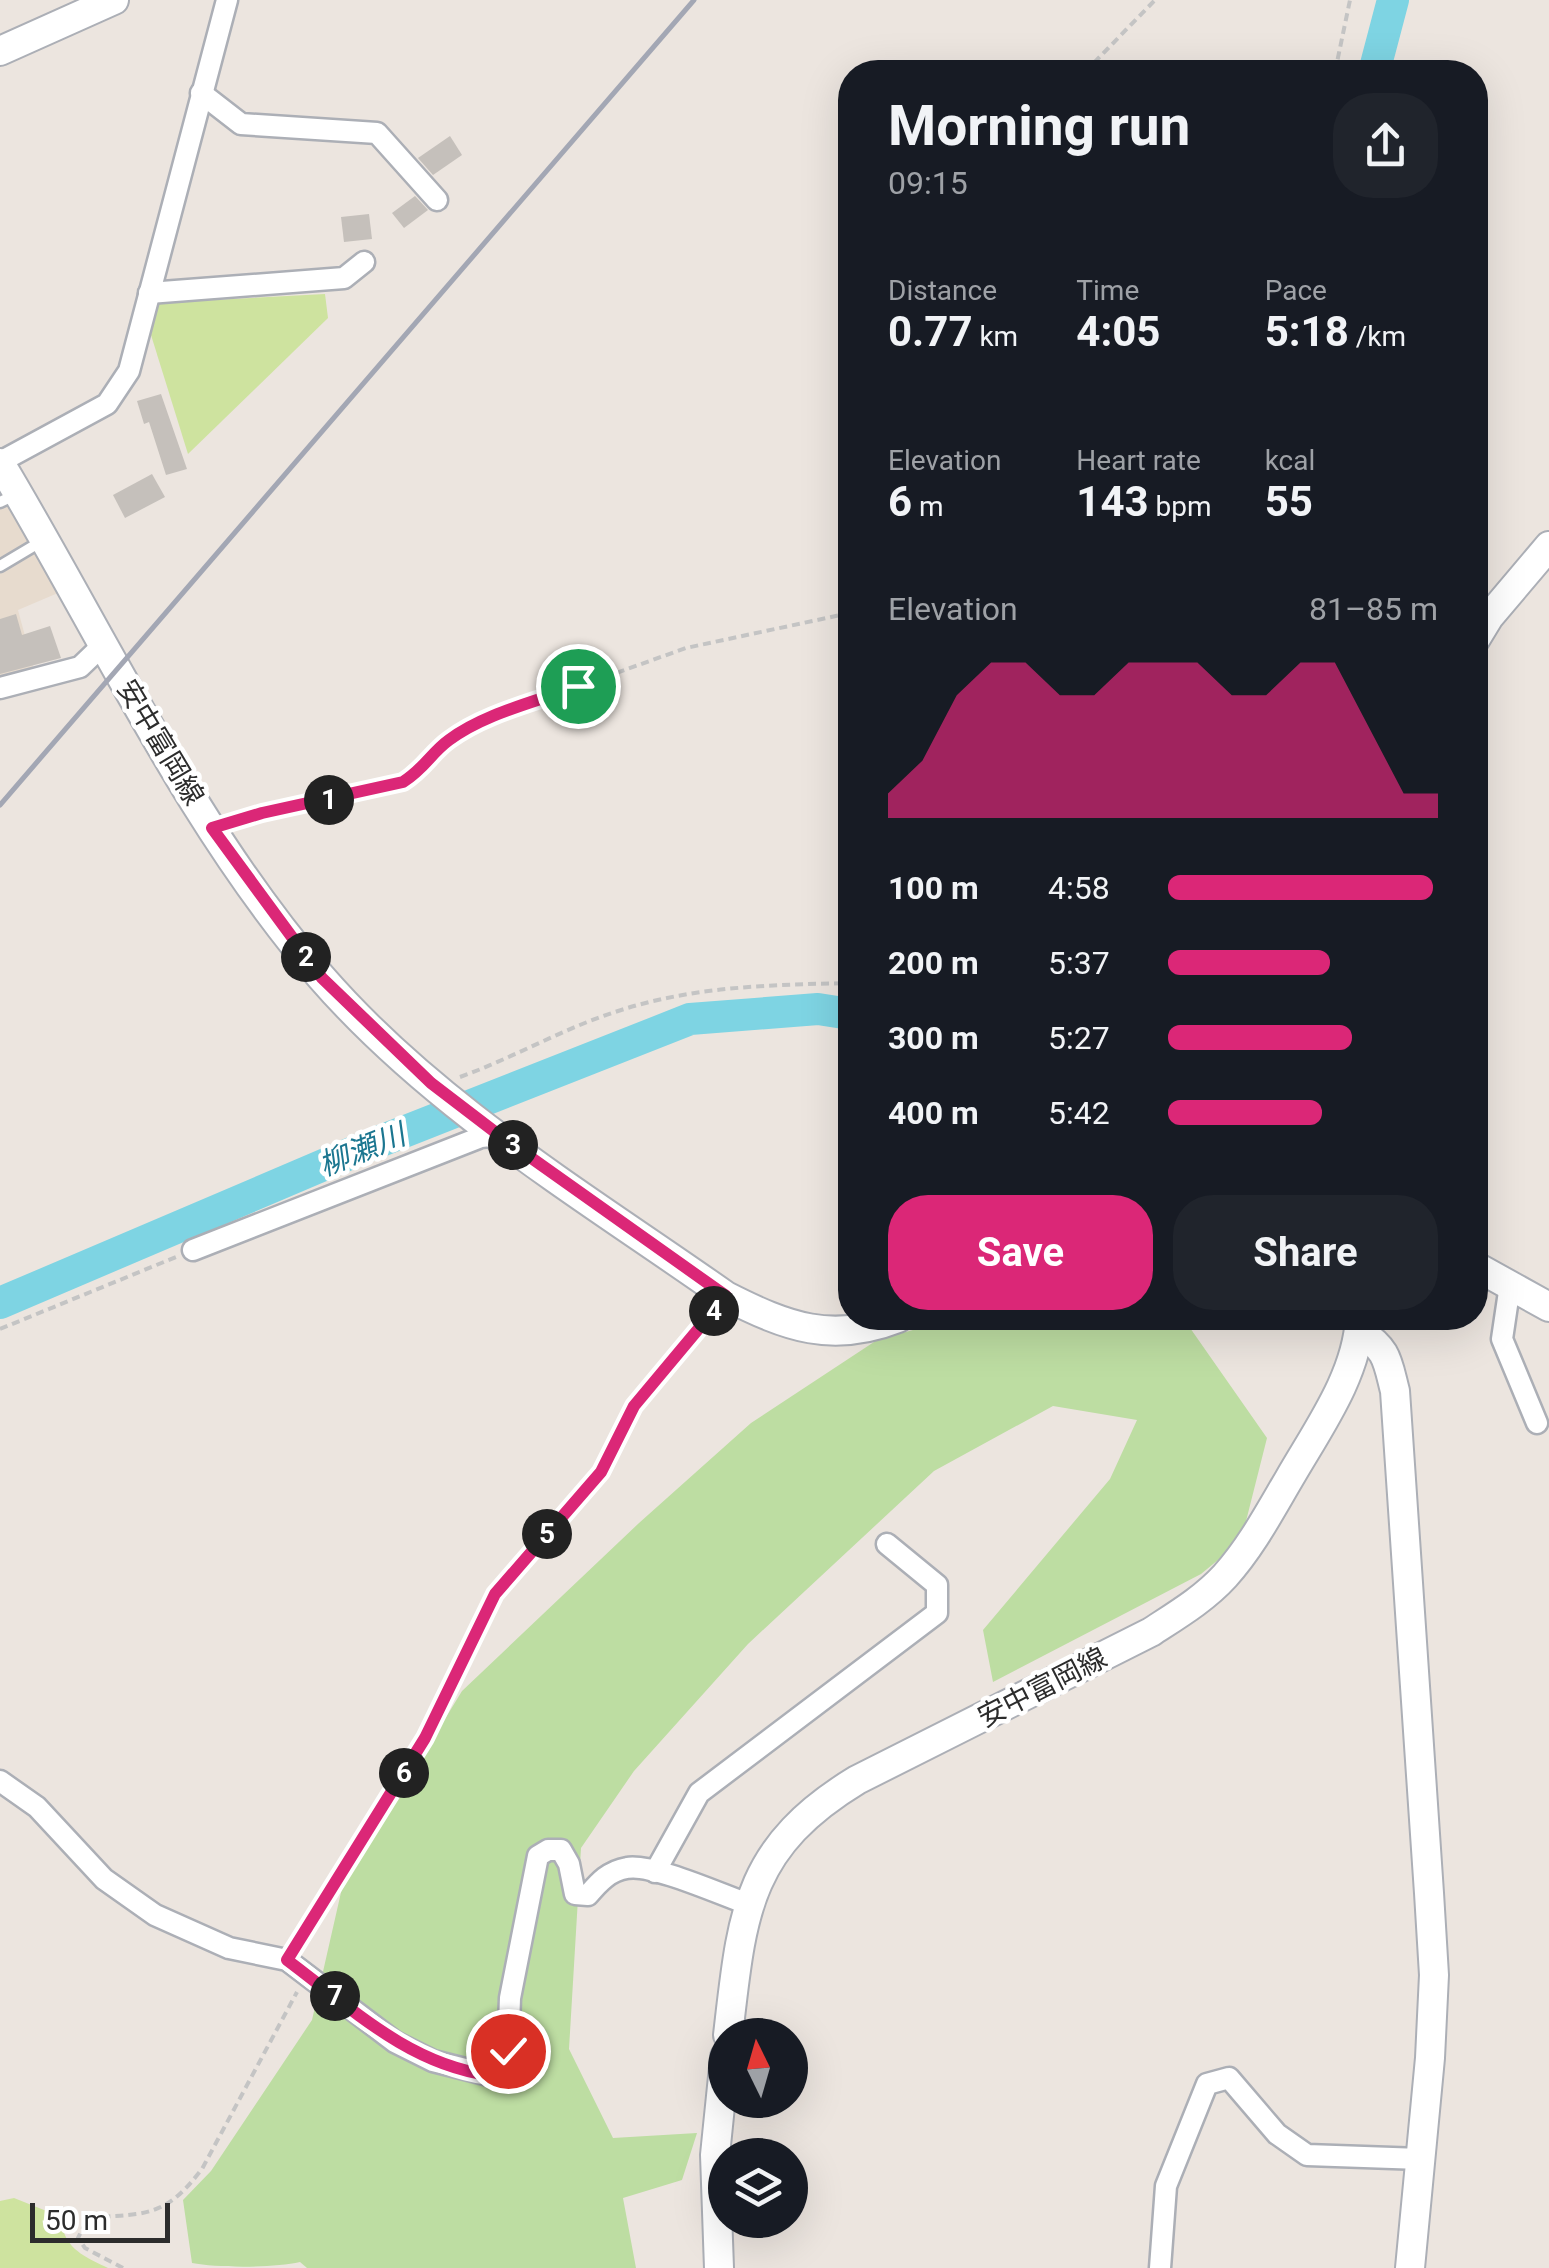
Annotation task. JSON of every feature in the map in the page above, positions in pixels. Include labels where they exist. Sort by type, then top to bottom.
[{"type":"main road","points":[[0,52],[114,0]]},
{"type":"main road","name":"安中富岡線","points":[[0,462],[9,498],[44,540],[212,828],[322,978],[434,1086],[726,1296],[796,1326],[868,1330]]},
{"type":"main road","points":[[1488,617],[1549,546]]},
{"type":"main road","points":[[1488,1273],[1549,1307]]},
{"type":"main road","name":"安中富岡線","points":[[731,2018],[748,1904],[762,1868],[784,1839],[836,1793],[1151,1632],[1192,1606],[1249,1547],[1331,1407],[1357,1330]]},
{"type":"main road","points":[[1365,1330],[1386,1355],[1396,1391],[1434,1976],[1410,2268]]},
{"type":"main road","points":[[719,2118],[715,2155],[719,2268]]},
{"type":"street","points":[[0,462],[113,398],[129,371],[227,0]]},
{"type":"street","points":[[201,93],[242,124],[377,133],[437,200]]},
{"type":"street","points":[[149,293],[344,278],[364,262]]},
{"type":"street","points":[[0,688],[80,667],[104,645]]},
{"type":"street","points":[[193,1250],[496,1133]]},
{"type":"street","points":[[1510,1285],[1502,1338],[1537,1423]]},
{"type":"street","points":[[655,1872],[699,1794],[937,1613],[937,1585],[887,1544]]},
{"type":"street","points":[[0,1782],[37,1807],[104,1879],[155,1915],[229,1948],[287,1960],[396,2042],[433,2062],[489,2075],[502,2066],[508,2051],[510,1998],[538,1856],[548,1850],[561,1850],[569,1864],[575,1894],[588,1894],[604,1877],[629,1867],[748,1904]]},
{"type":"street","points":[[1160,2268],[1166,2186],[1207,2084],[1229,2078],[1277,2134],[1307,2155],[1421,2159]]},
{"type":"lane","points":[[0,566],[44,540]]},
{"type":"path","points":[[1097,60],[1155,0]]},
{"type":"path","points":[[1338,60],[1350,0]]},
{"type":"path","points":[[212,828],[403,782],[422,770],[444,743],[472,725],[686,648],[838,616]]},
{"type":"path","points":[[434,1086],[616,1011],[682,993],[752,985],[838,983]]},
{"type":"path","points":[[0,1329],[193,1250]]},
{"type":"path","points":[[287,1960],[425,1738],[495,1594],[601,1472],[634,1406],[726,1296]]},
{"type":"path","points":[[123,2268],[85,2248],[78,2238],[87,2220],[164,2207],[182,2194],[202,2168],[306,1974]]},
{"type":"shaded area","points":[[0,491],[58,593],[18,610],[35,673],[0,682]]},
{"type":"green space","points":[[325,294],[328,318],[188,454],[151,335],[158,303]]},
{"type":"green space","points":[[913,1330],[1191,1330],[1267,1438],[1241,1541],[1201,1574],[993,1682],[983,1630],[1110,1479],[1137,1420],[1053,1406],[934,1471],[748,1644],[634,1771],[581,1848],[569,2049],[613,2138],[697,2133],[682,2180],[623,2198],[636,2268],[307,2268],[300,2262],[246,2267],[192,2263],[183,2200],[211,2171],[312,2020],[342,1888],[462,1691],[751,1423],[877,1340]]},
{"type":"green space","points":[[14,2198],[69,2220],[63,2229],[70,2243],[108,2268],[0,2268],[0,2201]]},
{"type":"building","points":[[450,136],[462,155],[433,175],[418,158]]},
{"type":"building","points":[[415,196],[428,210],[404,228],[392,213]]},
{"type":"building","points":[[369,214],[372,239],[344,242],[341,217]]},
{"type":"building","points":[[161,394],[187,469],[166,475],[149,422],[144,424],[137,401]]},
{"type":"building","points":[[152,474],[165,497],[125,518],[113,495]]},
{"type":"building","points":[[16,614],[22,635],[50,626],[61,658],[0,674],[0,619]]},
{"type":"waterway","name":"柳瀬川","points":[[1377,60],[1393,0]]},
{"type":"waterway","name":"柳瀬川","points":[[0,1303],[368,1146],[690,1019],[818,1009],[838,1012]]},
{"type":"railway","points":[[0,805],[694,0]]},
{"type":"route","points":[[508,2051],[502,2066],[489,2075],[433,2062],[396,2042],[287,1960],[425,1738],[495,1594],[601,1472],[634,1406],[726,1296],[431,1083],[322,978],[212,828],[403,782],[422,770],[444,743],[472,725],[578,686]]}]
